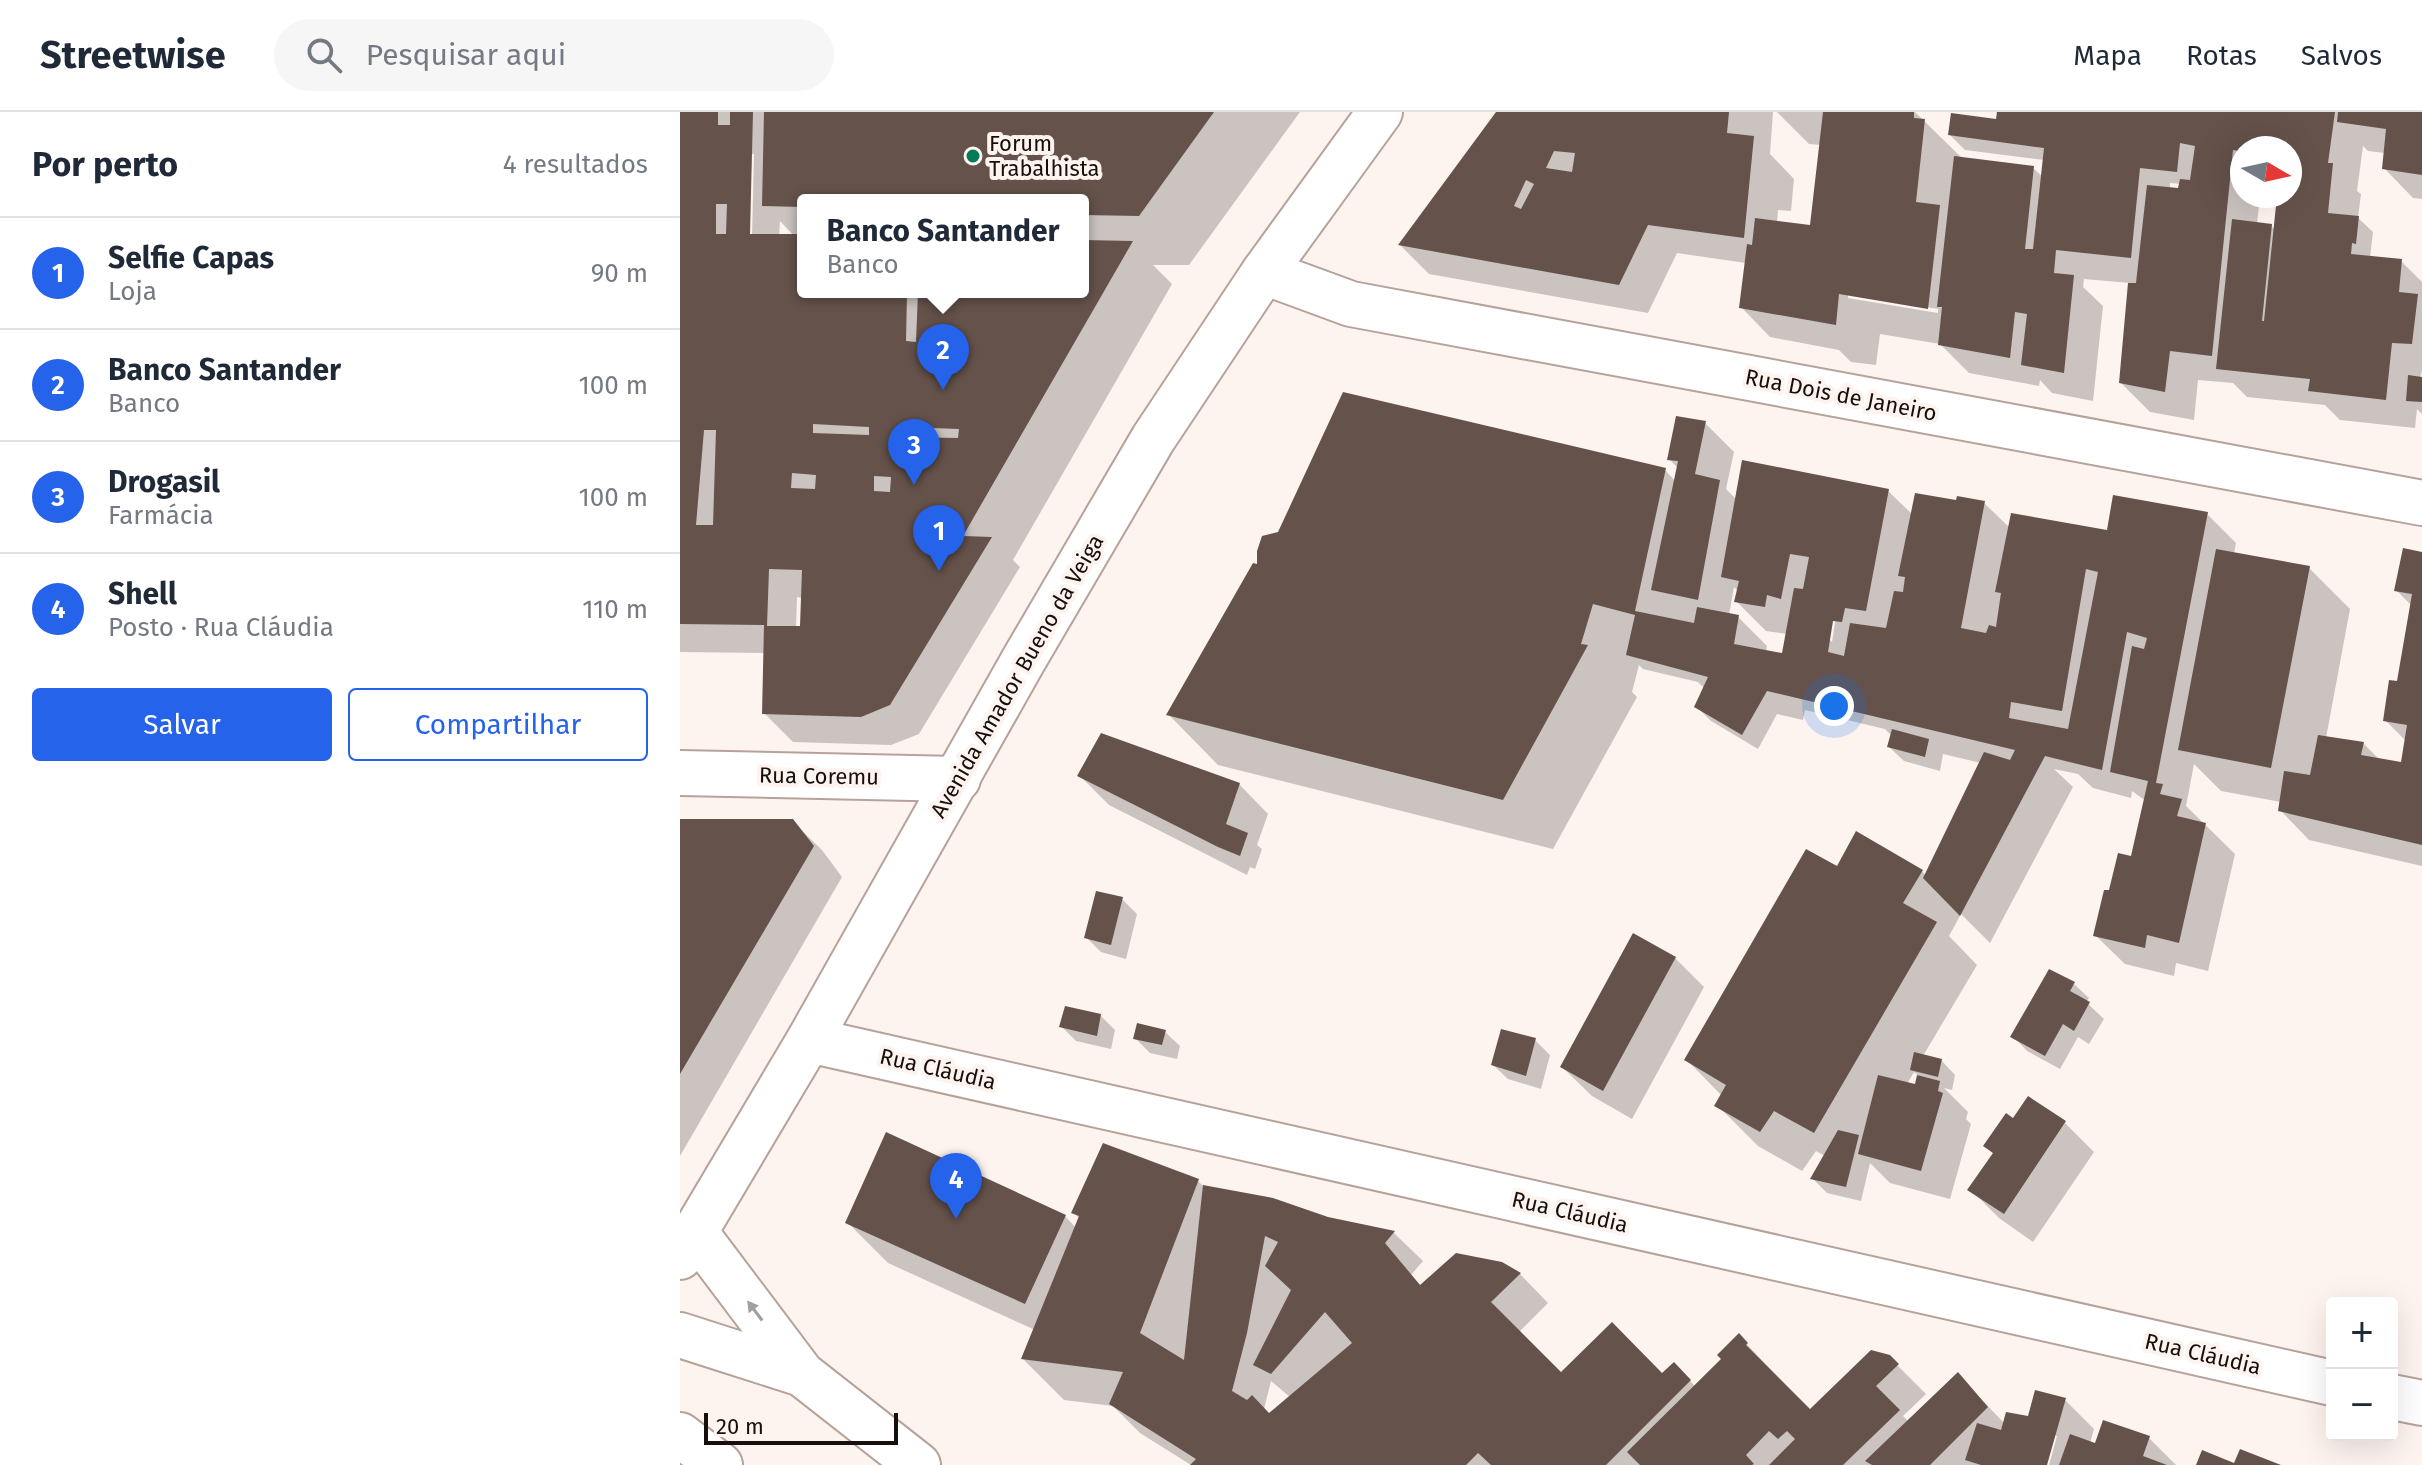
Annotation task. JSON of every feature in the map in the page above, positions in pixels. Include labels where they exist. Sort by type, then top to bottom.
[{"type":"street","name":"Avenida Amador Bueno da Veiga","points":[[688,1244],[809,1040],[1023,661],[1153,439],[1264,272],[1380,112]]},
{"type":"street","name":"Rua Dois de Janeiro","points":[[1264,272],[1351,304],[2422,503]]},
{"type":"street","name":"Rua Coremu","points":[[680,773],[958,779]]},
{"type":"street","name":"Rua Cláudia","points":[[809,1040],[2326,1382]]},
{"type":"street","points":[[688,1244],[802,1374],[918,1465]]},
{"type":"street","points":[[680,1335],[802,1374]]},
{"type":"street","points":[[2398,1398],[2422,1403]]},
{"type":"street","points":[[680,1435],[720,1465]]},
{"type":"building","points":[[680,112],[718,112],[718,125],[730,125],[730,112],[753,112],[750,234],[797,234],[797,298],[907,298],[906,341],[916,342],[918,298],[1089,298],[1089,240],[1133,241],[963,536],[992,537],[890,705],[861,717],[762,714],[764,625],[680,624]],"holes":[[[716,204],[727,204],[726,234],[716,234]],[[813,424],[869,427],[869,435],[813,433]],[[904,427],[959,429],[958,438],[903,437]],[[704,430],[716,430],[713,525],[696,525]],[[792,473],[816,475],[815,489],[791,488]],[[874,476],[891,477],[890,492],[874,491]],[[769,569],[802,570],[800,626],[767,626]]]},
{"type":"building","name":"Forum Trabalhista","points":[[764,112],[1214,112],[1139,216],[1089,215],[1089,194],[797,194],[797,207],[762,206]]},
{"type":"building","points":[[1496,112],[1729,112],[1727,133],[1754,136],[1744,238],[1648,225],[1619,285],[1398,245]],"holes":[[[1554,151],[1575,153],[1572,172],[1546,168]],[[1526,180],[1534,184],[1521,209],[1514,206]]]},
{"type":"building","points":[[1823,112],[1914,112],[1914,118],[1925,119],[1916,202],[1940,205],[1928,309],[1839,294],[1836,325],[1739,308],[1747,244],[1752,245],[1755,218],[1810,225]]},
{"type":"building","points":[[1997,112],[2335,112],[2328,163],[2333,163],[2328,213],[2359,216],[2356,244],[2352,243],[2351,254],[2402,259],[2399,292],[2418,294],[2412,344],[2392,343],[2386,400],[2308,391],[2310,379],[2216,369],[2232,219],[2272,224],[2264,321],[2276,208],[2302,208],[2302,136],[2230,136],[2230,179],[2212,356],[2170,351],[2165,392],[2119,383],[2128,283],[2136,283],[2147,185],[2178,188],[2180,179],[2190,180],[2195,146],[2180,143],[2177,172],[2140,168],[2131,258],[2056,250],[2054,273],[2074,275],[2064,373],[2021,365],[2027,314],[2015,312],[2010,358],[1938,345],[1942,307],[1937,307],[1954,156],[2034,166],[2025,249],[2033,249],[2044,148],[1948,135],[1951,113],[1996,119]]},
{"type":"building","points":[[2338,112],[2422,112],[2422,175],[2382,169],[2386,129],[2337,122]]},
{"type":"building","points":[[2408,375],[2422,377],[2422,402],[2406,401]]},
{"type":"building","points":[[1343,392],[1666,468],[1635,611],[1694,623],[1697,607],[1739,615],[1734,644],[1782,653],[1794,588],[1803,589],[1809,557],[1790,554],[1781,599],[1767,595],[1765,607],[1734,602],[1739,581],[1721,577],[1742,460],[1889,489],[1866,611],[1845,608],[1842,622],[1833,621],[1828,652],[1844,656],[1850,623],[1886,628],[1894,591],[1903,592],[1905,577],[1898,576],[1915,493],[1985,501],[1961,628],[1986,633],[1989,625],[1996,627],[2001,593],[1995,592],[2011,513],[2107,530],[2113,495],[2208,512],[2156,783],[2163,784],[2160,794],[2182,799],[2177,816],[2206,823],[2179,943],[2147,935],[2145,948],[2093,936],[2104,890],[2109,890],[2118,853],[2131,856],[2148,781],[2110,772],[2132,646],[2144,649],[2147,638],[2127,632],[2102,770],[2045,756],[1960,916],[1923,878],[1984,752],[2010,760],[2015,750],[1767,691],[1742,735],[1694,707],[1708,677],[1626,655],[1635,615],[1593,604],[1581,644],[1588,645],[1503,800],[1166,715],[1253,563],[1257,564],[1262,536],[1278,532]],"holes":[[[2086,569],[2098,572],[2068,729],[2009,718],[2011,702],[2062,711]]]},
{"type":"building","points":[[1676,416],[1706,421],[1695,474],[1720,480],[1698,600],[1651,590],[1678,461],[1667,460]]},
{"type":"building","points":[[2403,548],[2422,552],[2422,845],[2278,811],[2284,771],[2310,775],[2318,735],[2364,742],[2361,755],[2401,762],[2407,725],[2383,721],[2389,680],[2397,681],[2412,594],[2394,591]]},
{"type":"building","points":[[2216,549],[2310,566],[2271,768],[2178,750]]},
{"type":"building","points":[[1892,729],[1929,739],[1925,757],[1887,747]]},
{"type":"building","points":[[1101,733],[1240,783],[1226,824],[1248,833],[1240,856],[1077,776]]},
{"type":"building","points":[[680,819],[793,819],[814,846],[680,1074]]},
{"type":"building","points":[[1856,831],[1923,870],[1903,903],[1937,922],[1814,1133],[1774,1111],[1760,1132],[1714,1106],[1726,1085],[1684,1060],[1806,849],[1837,866]]},
{"type":"building","points":[[1096,891],[1123,897],[1111,945],[1084,938]]},
{"type":"building","points":[[1633,933],[1676,957],[1603,1091],[1560,1067]]},
{"type":"building","points":[[2049,969],[2075,982],[2070,991],[2090,1002],[2074,1031],[2063,1024],[2045,1056],[2010,1037]]},
{"type":"building","points":[[1065,1006],[1101,1014],[1097,1036],[1059,1027]]},
{"type":"building","points":[[1137,1023],[1166,1030],[1162,1045],[1133,1039]]},
{"type":"building","points":[[1501,1029],[1536,1038],[1526,1076],[1491,1065]]},
{"type":"building","points":[[1914,1052],[1942,1059],[1938,1077],[1910,1070]]},
{"type":"building","points":[[1878,1075],[1915,1084],[1917,1075],[1940,1081],[1938,1091],[1943,1093],[1921,1171],[1858,1154]]},
{"type":"building","points":[[2028,1096],[2066,1121],[2004,1214],[1967,1190],[1993,1153],[1983,1146],[2006,1113],[2013,1118]]},
{"type":"building","points":[[1838,1130],[1859,1135],[1846,1187],[1810,1179]]},
{"type":"building","points":[[886,1132],[1066,1215],[1025,1304],[845,1223]]},
{"type":"building","points":[[1103,1143],[1199,1179],[1140,1333],[1184,1360],[1203,1185],[1273,1198],[1328,1217],[1395,1231],[1385,1243],[1420,1285],[1456,1253],[1502,1262],[1521,1273],[1491,1302],[1561,1372],[1612,1322],[1662,1373],[1674,1362],[1691,1380],[1606,1465],[1491,1465],[1478,1453],[1466,1465],[1190,1465],[1196,1459],[1109,1404],[1123,1372],[1021,1359],[1079,1216],[1071,1213]],"holes":[[[1265,1236],[1278,1242],[1265,1266],[1291,1290],[1253,1365],[1271,1374],[1325,1312],[1352,1343],[1269,1413],[1252,1395],[1247,1400],[1232,1391],[1247,1333]]]},
{"type":"building","points":[[1739,1333],[1748,1343],[1746,1345],[1810,1409],[1871,1350],[1890,1355],[1899,1364],[1876,1386],[1900,1410],[1843,1465],[1769,1465],[1795,1439],[1787,1431],[1778,1439],[1769,1431],[1746,1455],[1752,1465],[1640,1465],[1627,1452],[1721,1359],[1717,1355]]},
{"type":"building","points":[[1958,1372],[1988,1407],[1930,1465],[1872,1465],[1865,1461]]},
{"type":"building","points":[[2035,1390],[2066,1398],[2047,1465],[1981,1465],[1965,1460],[1977,1423],[2001,1430],[2006,1412],[2028,1416]]},
{"type":"building","points":[[2103,1420],[2150,1436],[2143,1456],[2167,1465],[2059,1465],[2070,1434],[2095,1443]]},
{"type":"building","points":[[2240,1449],[2281,1465],[2196,1465],[2202,1450],[2234,1463]]},
{"type":"place","name":"Forum Trabalhista","points":[[973,156]]},
{"type":"place","name":"Banco Santander","points":[[943,390]]},
{"type":"place","name":"Drogasil","points":[[914,485]]},
{"type":"place","name":"Selfie Capas","points":[[939,571]]},
{"type":"place","name":"Shell","points":[[956,1219]]}]
